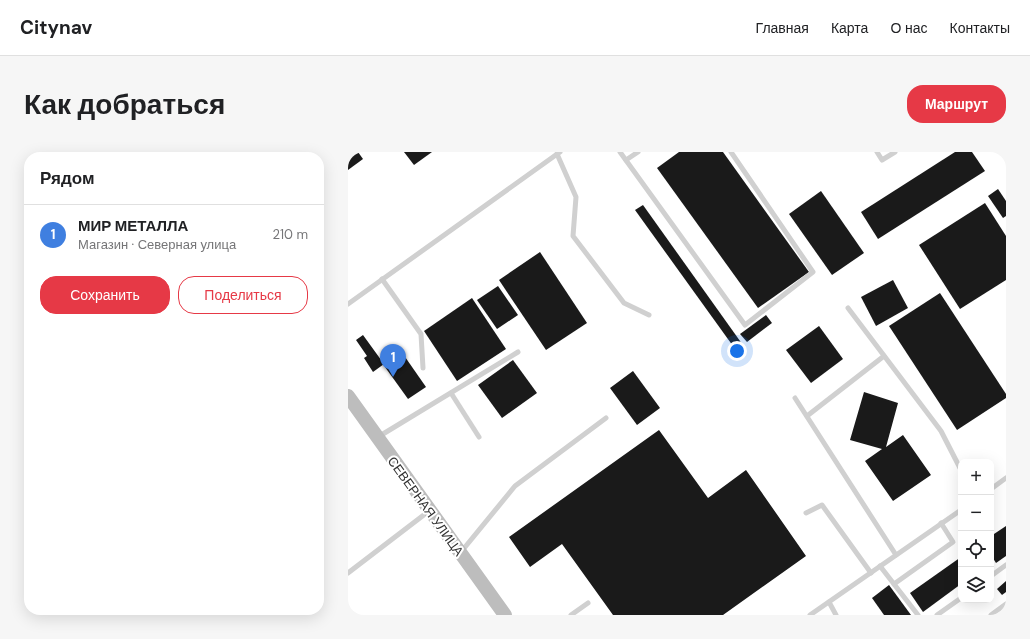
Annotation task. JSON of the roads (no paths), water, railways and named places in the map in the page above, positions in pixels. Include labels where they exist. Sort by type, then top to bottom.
[{"type":"main road","name":"СЕВЕРНАЯ УЛИЦА","points":[[348,396],[505,615]]},
{"type":"lane","points":[[620,152],[745,325],[813,272],[734,153]]},
{"type":"lane","points":[[626,160],[638,152]]},
{"type":"lane","points":[[877,152],[882,160],[895,152]]},
{"type":"lane","points":[[348,304],[559,153],[576,197],[573,236],[624,303],[649,315]]},
{"type":"lane","points":[[382,279],[421,334],[423,368]]},
{"type":"lane","points":[[848,308],[942,430],[958,464]]},
{"type":"lane","points":[[377,437],[518,352]]},
{"type":"lane","points":[[806,416],[884,356]]},
{"type":"lane","points":[[451,393],[479,438]]},
{"type":"lane","points":[[795,398],[896,555]]},
{"type":"lane","points":[[460,552],[515,486],[606,418]]},
{"type":"lane","points":[[994,487],[1006,478]]},
{"type":"lane","points":[[806,513],[822,505],[870,573]]},
{"type":"lane","points":[[348,573],[430,510]]},
{"type":"lane","points":[[810,615],[958,512]]},
{"type":"lane","points":[[894,584],[953,542],[941,524]]},
{"type":"lane","points":[[994,574],[1006,565]]},
{"type":"lane","points":[[880,566],[918,615]]},
{"type":"lane","points":[[937,615],[958,600]]},
{"type":"lane","points":[[829,602],[836,615]]},
{"type":"lane","points":[[571,615],[588,603]]},
{"type":"lane","points":[[991,615],[1006,604]]},
{"type":"place","name":"МИР МЕТАЛЛА","points":[[393,377]]}]
